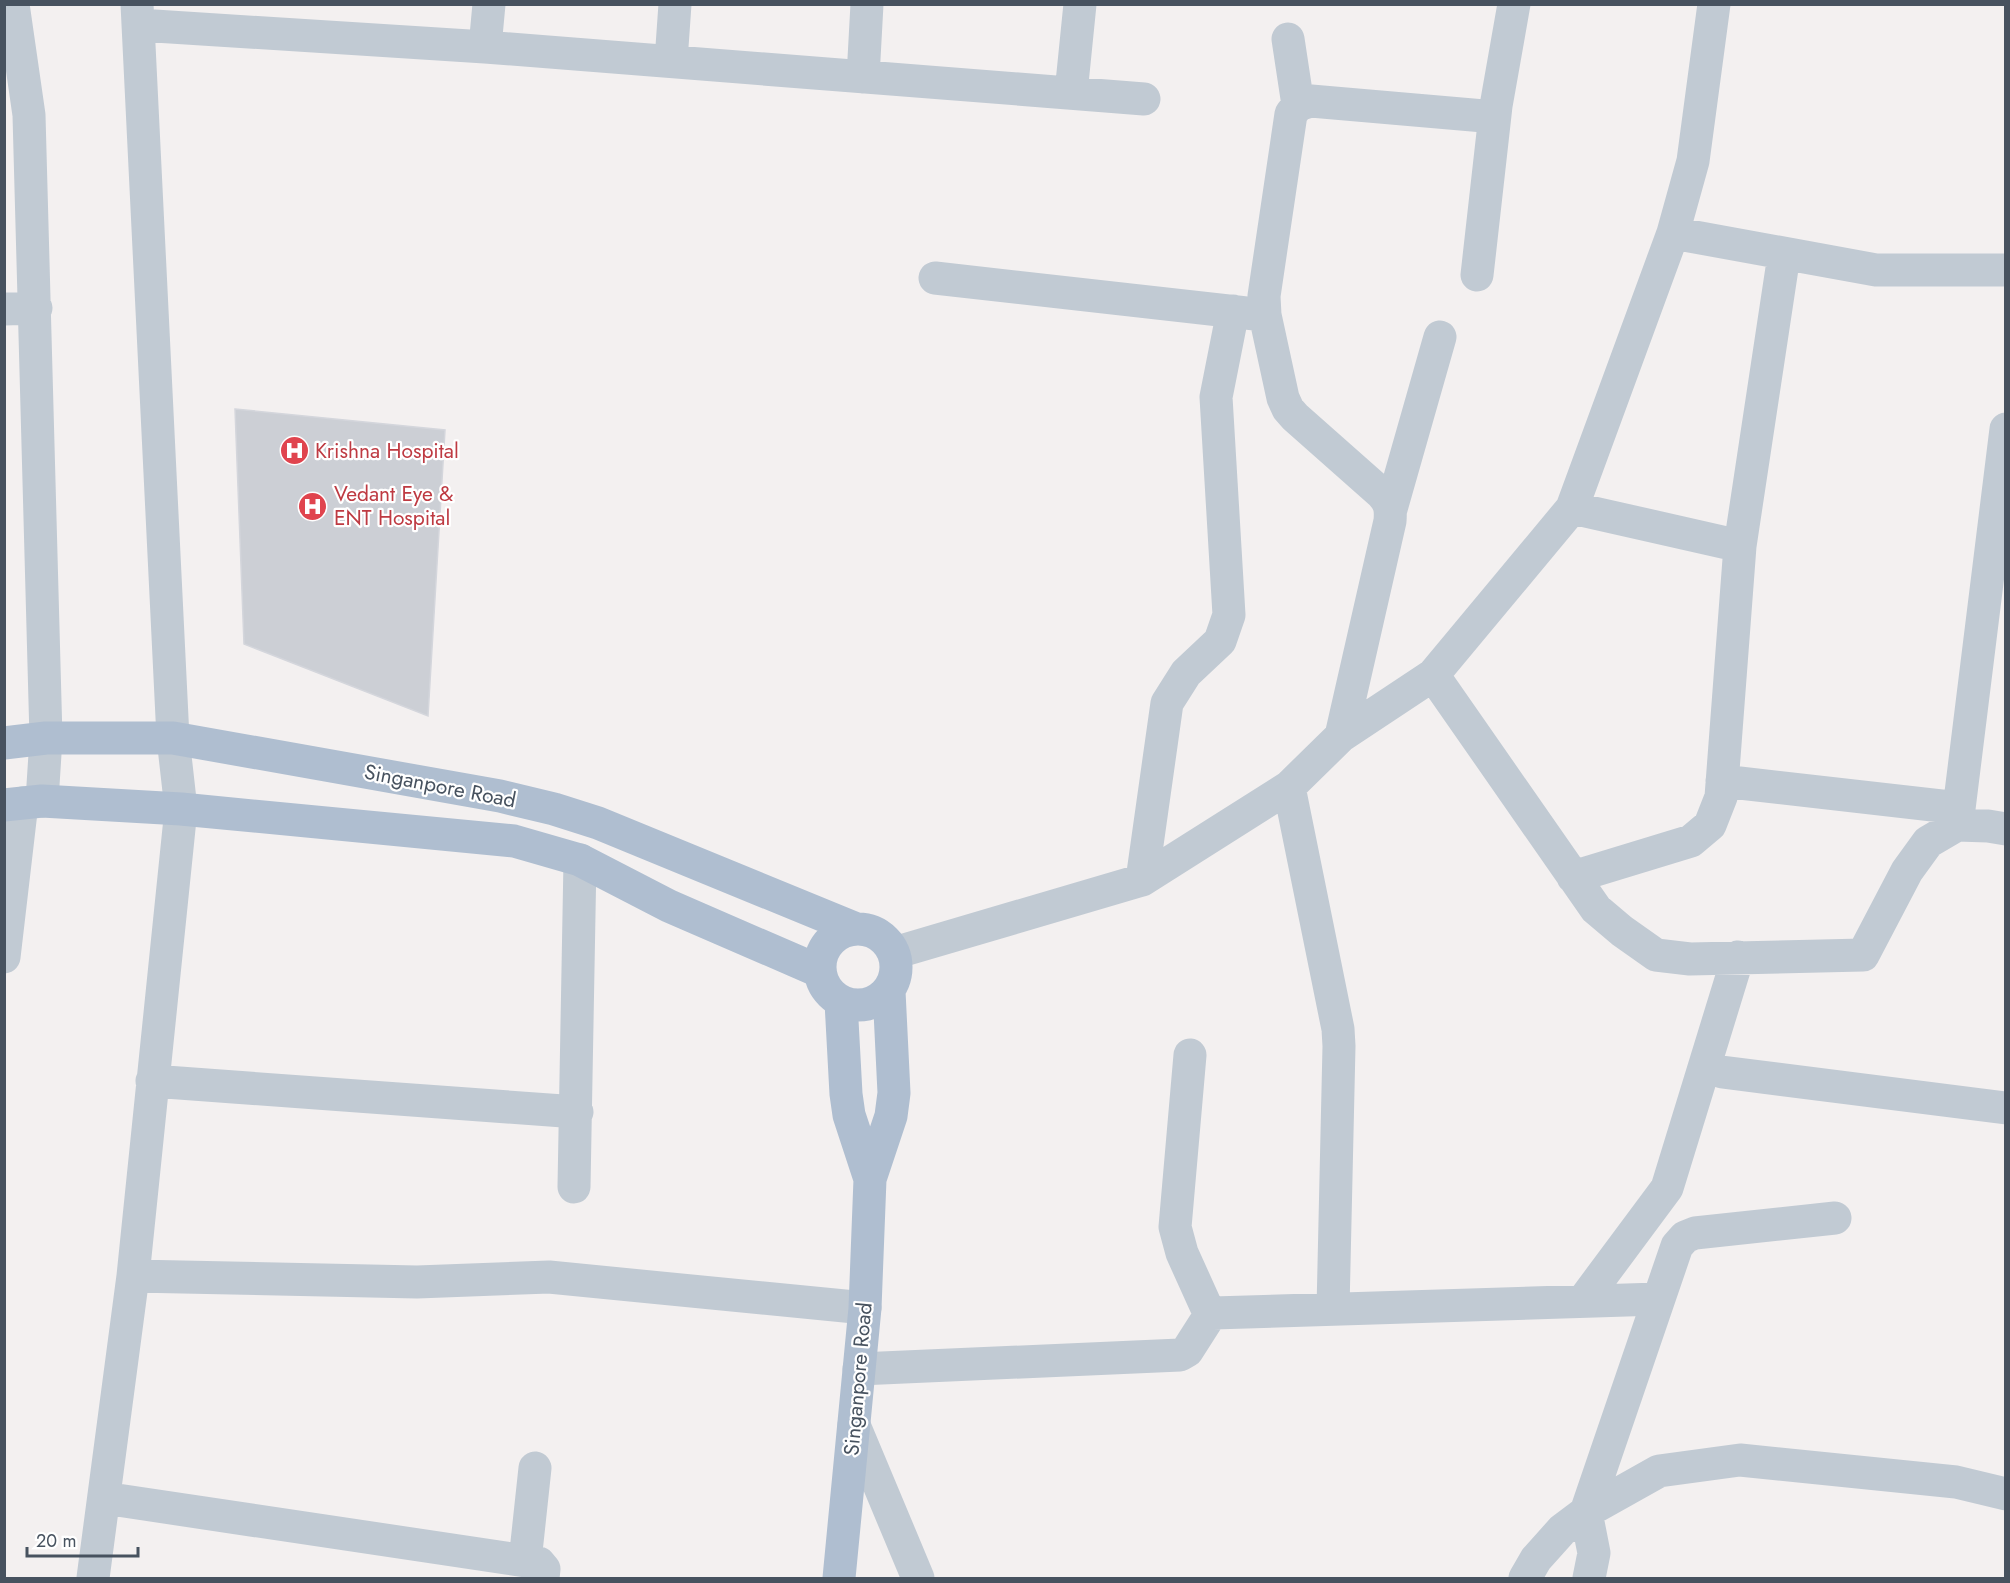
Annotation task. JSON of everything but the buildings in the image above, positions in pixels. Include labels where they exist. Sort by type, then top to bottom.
[{"type":"main road","name":"Singanpore Road","points":[[4,743],[46,738],[173,738],[500,796],[554,809],[598,823],[854,928]]},
{"type":"main road","name":"Singanpore Road","points":[[23,803],[181,809],[514,841],[580,860],[669,906],[819,971]]},
{"type":"main road","points":[[854,928],[878,933],[887,941],[894,953],[897,965],[895,979],[889,991],[879,1000],[867,1005],[854,1006],[841,1002],[823,983],[819,971],[824,948],[842,932],[854,928]]},
{"type":"main road","name":"Singanpore Road","points":[[839,1578],[864,1308],[870,1179],[891,1116],[894,1093],[889,991]]},
{"type":"main road","name":"Singanpore Road","points":[[841,1002],[849,1115],[870,1179]]},
{"type":"street","points":[[4,957],[23,803],[46,738],[20,308],[13,4]]},
{"type":"street","points":[[485,47],[489,4]]},
{"type":"street","points":[[671,61],[675,4]]},
{"type":"street","points":[[863,77],[867,4]]},
{"type":"street","points":[[1071,93],[1080,4]]},
{"type":"street","points":[[1477,276],[1496,106],[1514,4]]},
{"type":"street","points":[[894,953],[1142,880],[1289,787],[1341,736],[1433,675],[1572,508],[1673,233],[1693,161],[1709,5]]},
{"type":"street","points":[[93,1578],[132,1276],[181,809],[173,738],[138,15],[485,47],[1144,99]]},
{"type":"street","points":[[1288,39],[1298,105]]},
{"type":"street","points":[[1142,880],[1167,703],[1186,674],[1220,641],[1229,615],[1216,397],[1249,313],[1264,296],[1291,114],[1298,105],[1311,101],[1484,116],[1490,115],[1496,106]]},
{"type":"street","points":[[1673,233],[1876,270],[2006,270]]},
{"type":"street","points":[[1573,876],[1690,841],[1710,825],[1721,797],[1740,546],[1784,255]]},
{"type":"street","points":[[935,278],[1249,313]]},
{"type":"street","points":[[1249,313],[1288,409],[1382,494],[1391,509]]},
{"type":"street","points":[[1341,736],[1391,509],[1440,338]]},
{"type":"street","points":[[1433,675],[1596,909],[1656,955],[1690,958],[1863,956],[1907,871],[1928,842],[1958,817],[2006,429]]},
{"type":"street","points":[[1572,508],[1740,546]]},
{"type":"street","points":[[1722,782],[1958,817],[2006,829]]},
{"type":"street","points":[[1289,787],[1340,1046],[1333,1309]]},
{"type":"street","points":[[574,1187],[580,860]]},
{"type":"street","points":[[1583,1301],[1667,1188],[1738,957]]},
{"type":"street","points":[[1190,1054],[1175,1227],[1182,1253],[1210,1315]]},
{"type":"street","points":[[1722,1072],[2006,1108]]},
{"type":"street","points":[[152,1081],[577,1112]]},
{"type":"street","points":[[1589,1578],[1594,1553],[1586,1512],[1677,1246],[1685,1237],[1695,1233],[1835,1218]]},
{"type":"street","points":[[132,1276],[417,1282],[549,1276],[864,1308]]},
{"type":"street","points":[[1210,1315],[1658,1299]]},
{"type":"street","points":[[859,1369],[1180,1355],[1187,1351],[1210,1315]]},
{"type":"street","points":[[854,1425],[918,1578]]},
{"type":"street","points":[[1526,1578],[1536,1559],[1562,1530],[1586,1512],[1659,1472],[1740,1460],[1956,1482],[2006,1494]]},
{"type":"street","points":[[104,1498],[534,1570],[535,1468]]},
{"type":"place","name":"Krishna Hospital","points":[[294,451]]},
{"type":"place","name":"Vedant Eye & ENT Hospital","points":[[313,506]]}]
